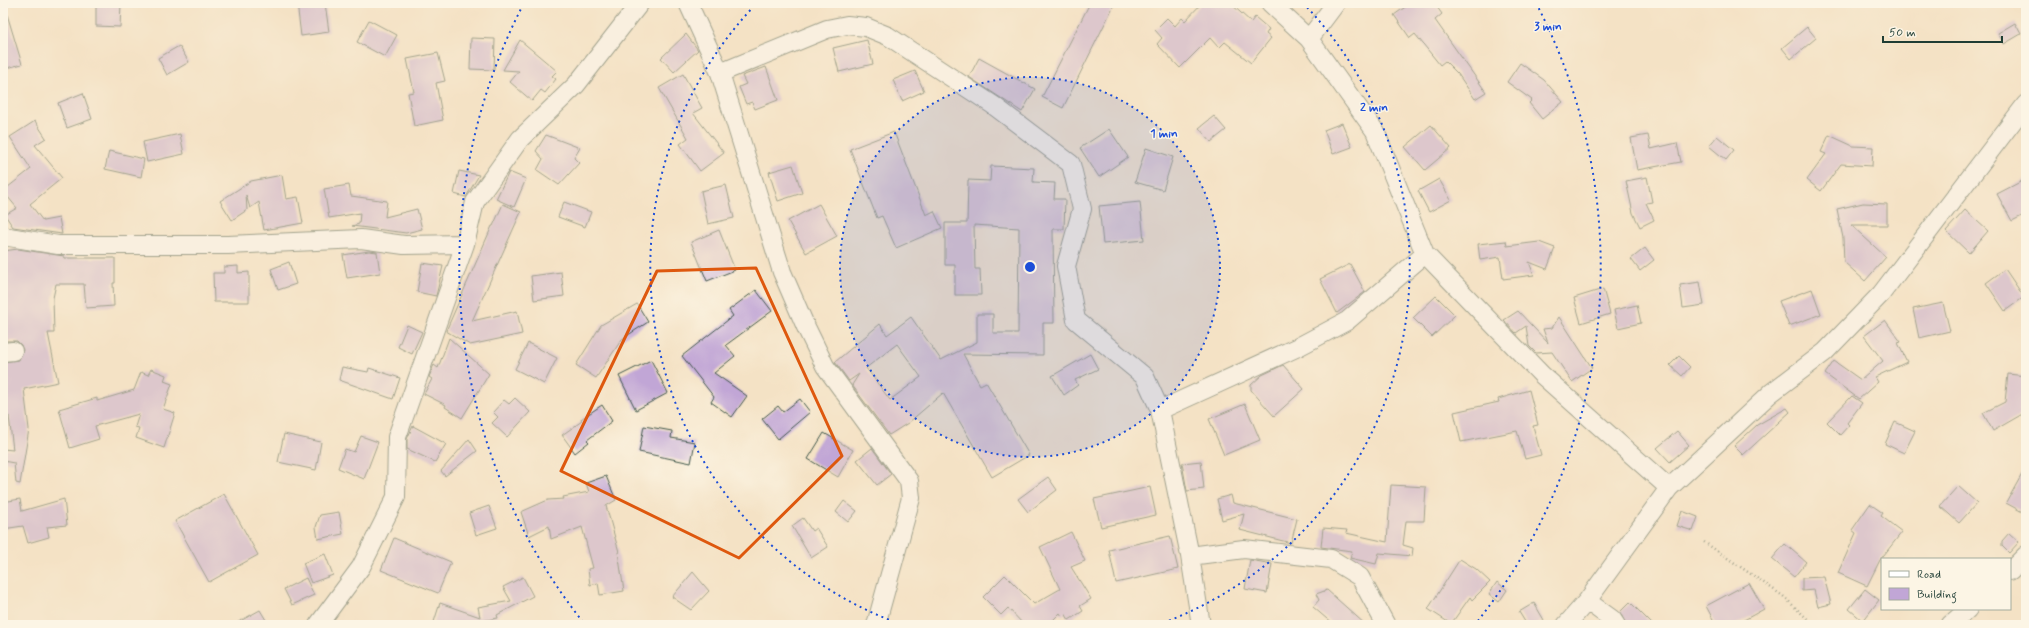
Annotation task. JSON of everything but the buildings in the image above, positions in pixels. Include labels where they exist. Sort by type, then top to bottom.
[{"type":"street","points":[[318,625],[361,567],[396,497],[397,437],[464,244],[475,202],[520,139],[576,85],[640,3]]},
{"type":"street","points":[[688,3],[720,73],[782,272],[805,325],[825,366],[910,481],[911,498],[876,625]]},
{"type":"street","points":[[1270,3],[1309,40],[1375,131],[1425,254],[1542,375],[1669,488]]},
{"type":"street","points":[[1309,40],[1336,3]]},
{"type":"street","points":[[720,73],[828,29],[847,25],[866,27],[888,36],[993,105],[1071,164],[1082,209],[1066,266],[1076,320],[1145,377],[1160,410],[1190,556],[1201,625]]},
{"type":"street","points":[[1566,625],[1587,601],[1669,488],[1771,392],[1825,352],[1881,294],[2026,104]]},
{"type":"street","points":[[3,236],[58,245],[228,245],[361,239],[404,245],[464,244]]},
{"type":"street","points":[[1160,410],[1298,347],[1347,321],[1425,254]]},
{"type":"street","points":[[1190,556],[1244,549],[1331,559],[1360,577],[1386,625]]},
{"type":"street","points":[[2011,570],[2026,555]]},
{"type":"street","points":[[1587,601],[1612,619],[1616,625]]},
{"type":"street","points":[[1950,625],[1967,610]]},
{"type":"path","points":[[1704,542],[1783,596],[1814,625]]},
{"type":"highlighted area","points":[[756,268],[842,456],[739,558],[561,471],[657,271]]}]
